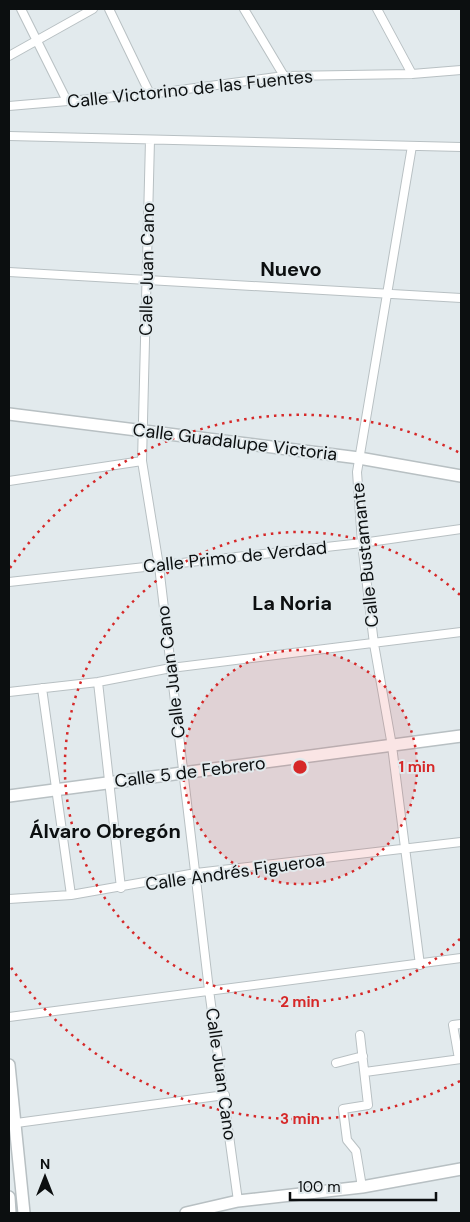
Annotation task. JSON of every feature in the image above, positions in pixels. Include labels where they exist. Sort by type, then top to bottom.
[{"type":"street","points":[[21,9],[67,101]]},
{"type":"street","points":[[9,56],[36,39],[94,9]]},
{"type":"street","points":[[109,9],[150,94]]},
{"type":"street","points":[[244,9],[284,76]]},
{"type":"street","points":[[377,9],[412,74]]},
{"type":"street","name":"Calle Victorino de las Fuentes","points":[[9,106],[150,94],[284,76],[412,74],[461,70]]},
{"type":"street","points":[[9,136],[461,146]]},
{"type":"street","name":"Calle Juan Cano","points":[[150,140],[142,461],[158,566],[209,990],[225,1095],[238,1201]]},
{"type":"street","name":"Calle Bustamante","points":[[412,146],[357,472],[362,543],[374,644],[392,746],[420,965]]},
{"type":"street","points":[[9,272],[461,298]]},
{"type":"street","name":"Calle Guadalupe Victoria","points":[[9,414],[359,458],[461,476]]},
{"type":"street","points":[[9,481],[142,461]]},
{"type":"street","name":"Calle Primo de Verdad","points":[[9,582],[362,543],[461,530]]},
{"type":"street","points":[[9,692],[98,682],[171,668],[461,632]]},
{"type":"street","points":[[98,682],[121,888]]},
{"type":"street","points":[[42,688],[71,896]]},
{"type":"street","name":"Calle 5 de Febrero","points":[[9,796],[56,788],[461,736]]},
{"type":"street","name":"Calle Andrés Figueroa","points":[[9,899],[71,896],[196,873],[461,842]]},
{"type":"street","points":[[9,1017],[209,990],[420,965],[461,958]]},
{"type":"street","points":[[365,1072],[460,1059],[457,1025]]},
{"type":"street","points":[[360,1035],[368,1105],[343,1109],[347,1140],[356,1151],[362,1187]]},
{"type":"street","points":[[336,1063],[363,1056]]},
{"type":"street","points":[[9,1065],[12,1123],[24,1213]]},
{"type":"street","points":[[12,1123],[225,1095]]},
{"type":"street","points":[[186,1213],[238,1201],[362,1187],[461,1169]]},
{"type":"street","points":[[9,1197],[10,1213]]},
{"type":"district","name":"Nuevo","points":[[291,269]]},
{"type":"district","name":"La Noria","points":[[292,603]]},
{"type":"district","name":"Álvaro Obregón","points":[[105,831]]}]
